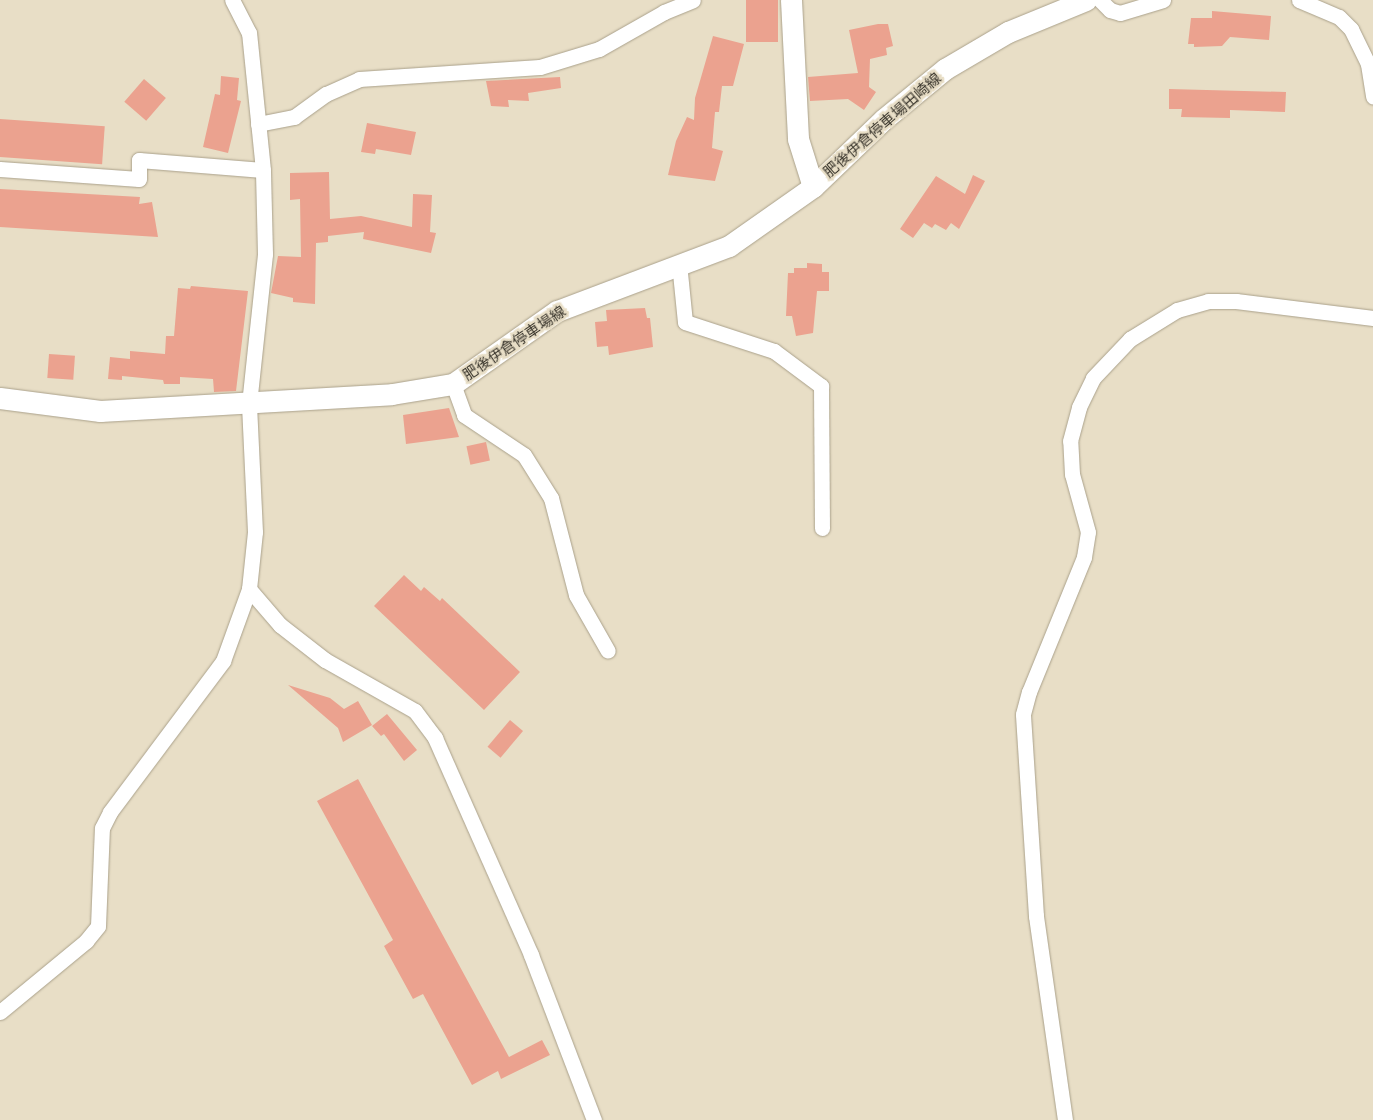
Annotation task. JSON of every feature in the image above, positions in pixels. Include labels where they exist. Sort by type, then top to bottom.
[{"type":"main road","points":[[791,0],[798,139],[813,187]]},
{"type":"main road","name":"肥後伊倉停車場田崎線","points":[[813,187],[884,119],[945,69],[1008,32],[1086,0]]},
{"type":"main road","name":"肥後伊倉停車場線","points":[[0,398],[100,411],[249,404],[392,394],[453,384],[557,311],[679,263],[728,246],[813,187]]},
{"type":"street","points":[[0,1012],[86,941],[98,926],[102,828],[110,812],[224,662],[249,589],[255,532],[249,404],[265,254],[263,170],[249,33],[232,0]]},
{"type":"street","points":[[258,124],[294,117],[326,94],[359,79],[540,67],[600,49],[664,12],[693,0]]},
{"type":"street","points":[[1100,0],[1110,10],[1120,14],[1163,0]]},
{"type":"street","points":[[1299,0],[1339,17],[1351,29],[1368,64],[1373,97]]},
{"type":"street","points":[[0,170],[139,179],[139,160],[263,170]]},
{"type":"street","points":[[679,263],[685,322],[774,351],[821,386],[822,528]]},
{"type":"street","points":[[1065,1120],[1036,916],[1024,714],[1029,692],[1084,557],[1088,532],[1072,474],[1070,441],[1079,407],[1093,378],[1130,339],[1177,310],[1208,301],[1236,301],[1373,318]]},
{"type":"street","points":[[453,384],[464,415],[524,456],[551,498],[576,595],[608,651]]},
{"type":"street","points":[[249,589],[280,625],[325,660],[415,711],[435,738],[531,955],[594,1120]]},
{"type":"building","points":[[746,0],[778,0],[778,42],[746,42]]},
{"type":"building","points":[[1212,11],[1271,16],[1269,40],[1230,37],[1222,46],[1194,47],[1194,44],[1188,44],[1191,18],[1212,18]]},
{"type":"building","points":[[878,24],[888,24],[893,46],[886,48],[887,55],[870,59],[869,87],[876,92],[864,110],[848,99],[810,101],[808,77],[858,73],[849,30]]},
{"type":"building","points":[[713,36],[744,44],[733,86],[722,86],[719,112],[715,112],[712,148],[723,151],[715,181],[668,175],[676,141],[687,117],[694,120],[695,98]]},
{"type":"building","points":[[221,76],[239,78],[237,100],[241,101],[228,153],[203,147],[215,94],[220,95]]},
{"type":"building","points":[[560,77],[561,88],[528,93],[529,101],[508,100],[509,107],[491,106],[486,81]]},
{"type":"building","points":[[144,79],[166,98],[146,121],[124,102]]},
{"type":"building","points":[[1169,89],[1286,92],[1285,112],[1230,110],[1230,118],[1181,117],[1182,109],[1169,109]]},
{"type":"building","points":[[0,119],[105,126],[102,164],[0,157]]},
{"type":"building","points":[[367,123],[416,132],[411,155],[376,149],[375,154],[361,152]]},
{"type":"building","points":[[329,172],[330,219],[361,216],[412,227],[413,194],[432,195],[430,232],[436,233],[431,253],[363,239],[364,232],[328,236],[328,242],[316,243],[315,304],[293,302],[293,298],[271,293],[278,256],[301,257],[300,199],[290,200],[290,173]]},
{"type":"building","points":[[973,175],[985,181],[959,229],[951,223],[946,230],[935,224],[932,228],[924,223],[913,238],[900,229],[936,176],[965,194]]},
{"type":"building","points":[[0,189],[140,197],[139,204],[152,202],[158,237],[0,227]]},
{"type":"building","points":[[807,263],[822,264],[822,272],[829,272],[829,291],[817,291],[813,333],[796,336],[792,316],[786,316],[788,273],[794,273],[794,268],[807,268]]},
{"type":"building","points":[[191,286],[248,291],[236,391],[214,392],[213,379],[180,377],[180,384],[164,384],[163,380],[122,376],[122,380],[108,379],[110,357],[130,359],[130,351],[165,354],[166,336],[174,336],[178,288],[190,289]]},
{"type":"building","points":[[645,308],[647,318],[650,318],[653,347],[609,355],[608,346],[597,347],[595,322],[607,321],[606,310]]},
{"type":"building","points":[[49,354],[75,356],[73,380],[47,378]]},
{"type":"building","points":[[449,408],[459,437],[406,444],[403,415]]},
{"type":"building","points":[[486,442],[490,461],[470,465],[466,446]]},
{"type":"building","points":[[404,575],[421,591],[424,587],[440,601],[442,598],[520,672],[484,710],[374,606]]},
{"type":"building","points":[[288,685],[330,698],[344,709],[358,701],[372,725],[343,742],[338,728]]},
{"type":"building","points":[[387,714],[417,750],[404,761],[384,734],[381,736],[372,726]]},
{"type":"building","points":[[510,720],[523,731],[501,758],[488,747]]},
{"type":"building","points":[[358,779],[509,1057],[542,1040],[550,1055],[501,1079],[498,1071],[472,1085],[423,994],[413,999],[384,946],[393,940],[317,801]]}]
